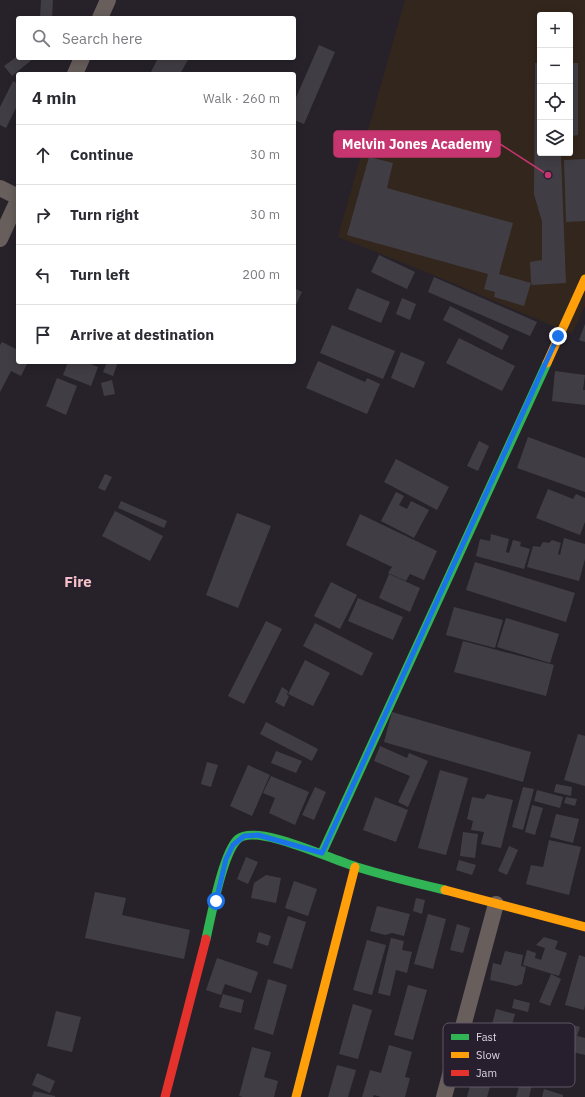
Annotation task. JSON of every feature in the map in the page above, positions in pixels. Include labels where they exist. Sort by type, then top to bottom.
[{"type":"street","points":[[101,16],[108,0]]},
{"type":"street","points":[[76,72],[81,60]]},
{"type":"street","points":[[0,188],[16,196]]},
{"type":"street","points":[[0,239],[16,204]]},
{"type":"street","points":[[322,853],[585,279]]},
{"type":"street","points":[[164,1097],[226,859],[233,845],[244,836],[258,835],[322,853],[355,867],[585,926]]},
{"type":"street","points":[[296,1097],[355,867]]},
{"type":"street","points":[[464,1023],[496,904]]},
{"type":"street","points":[[444,1097],[447,1087]]},
{"type":"shaded area","points":[[405,0],[585,0],[585,306],[572,334],[436,276],[338,237]]},
{"type":"building","points":[[41,0],[53,0],[52,16],[40,16]]},
{"type":"building","points":[[319,45],[335,52],[304,124],[296,121],[296,97]]},
{"type":"building","points":[[16,57],[16,60],[32,60],[12,76],[4,66]]},
{"type":"building","points":[[157,60],[188,60],[181,72],[151,72]]},
{"type":"building","points":[[535,63],[537,63],[537,156],[561,156],[566,283],[532,285],[530,262],[542,260],[542,222],[534,194]]},
{"type":"building","points":[[573,63],[578,63],[578,135],[573,136]]},
{"type":"building","points":[[13,81],[16,83],[16,108],[6,128],[0,125],[0,107]]},
{"type":"building","points":[[382,130],[412,136],[407,157],[378,150]]},
{"type":"building","points":[[369,157],[393,163],[387,188],[513,223],[499,274],[531,283],[524,306],[494,297],[495,292],[484,289],[488,274],[347,235]]},
{"type":"building","points":[[585,159],[585,221],[566,222],[564,160]]},
{"type":"building","points":[[379,255],[415,272],[407,289],[371,272]]},
{"type":"building","points":[[434,277],[537,322],[530,336],[428,292]]},
{"type":"building","points":[[357,288],[390,302],[381,323],[348,309]]},
{"type":"building","points":[[296,289],[302,292],[296,305]]},
{"type":"building","points":[[402,298],[416,304],[410,320],[396,314]]},
{"type":"building","points":[[450,306],[509,336],[502,350],[443,320]]},
{"type":"building","points":[[585,324],[585,342],[579,340]]},
{"type":"building","points":[[332,325],[395,351],[383,379],[320,353]]},
{"type":"building","points":[[459,338],[515,366],[502,391],[446,363]]},
{"type":"building","points":[[2,342],[16,349],[16,364],[27,364],[21,376],[11,371],[0,392],[0,345]]},
{"type":"building","points":[[401,352],[425,362],[414,388],[391,378]]},
{"type":"building","points":[[318,361],[365,382],[367,378],[380,384],[367,414],[306,388]]},
{"type":"building","points":[[67,364],[90,364],[98,367],[91,386],[63,375]]},
{"type":"building","points":[[106,364],[117,364],[113,376],[103,372]]},
{"type":"building","points":[[555,371],[585,375],[583,390],[585,390],[585,405],[552,401]]},
{"type":"building","points":[[57,378],[77,386],[66,415],[46,406]]},
{"type":"building","points":[[112,380],[115,394],[104,396],[101,383]]},
{"type":"building","points":[[528,437],[585,458],[585,492],[517,468]]},
{"type":"building","points":[[479,441],[489,446],[478,471],[467,466]]},
{"type":"building","points":[[396,459],[449,487],[437,510],[384,482]]},
{"type":"building","points":[[105,474],[112,477],[105,491],[98,488]]},
{"type":"building","points":[[548,489],[573,499],[576,494],[585,498],[585,522],[580,535],[536,518]]},
{"type":"building","points":[[396,492],[404,496],[399,505],[407,509],[411,501],[429,510],[414,538],[381,521]]},
{"type":"building","points":[[121,501],[167,521],[164,528],[118,508]]},
{"type":"building","points":[[115,511],[163,536],[150,561],[102,536]]},
{"type":"building","points":[[237,513],[271,526],[238,608],[206,595]]},
{"type":"building","points":[[360,514],[437,551],[424,580],[410,574],[406,581],[388,573],[392,567],[346,545]]},
{"type":"building","points":[[491,534],[509,539],[506,552],[509,553],[513,540],[521,542],[520,546],[530,549],[524,569],[476,556],[480,539],[490,541]]},
{"type":"building","points":[[564,538],[585,544],[585,559],[579,581],[527,567],[533,546],[540,547],[543,542],[549,543],[552,540],[561,543],[558,554],[560,555]]},
{"type":"building","points":[[475,562],[575,593],[566,622],[466,590]]},
{"type":"building","points":[[389,574],[420,588],[410,612],[379,598]]},
{"type":"building","points":[[331,582],[357,595],[340,629],[314,616]]},
{"type":"building","points":[[358,598],[403,617],[393,640],[348,621]]},
{"type":"building","points":[[454,607],[503,620],[495,648],[446,635]]},
{"type":"building","points":[[506,618],[559,634],[550,663],[497,647]]},
{"type":"building","points":[[266,621],[282,629],[244,704],[228,696]]},
{"type":"building","points":[[315,623],[373,653],[362,676],[303,646]]},
{"type":"building","points":[[463,641],[554,665],[546,696],[454,672]]},
{"type":"building","points":[[305,660],[330,673],[313,706],[288,694]]},
{"type":"building","points":[[282,687],[288,691],[287,695],[289,696],[284,707],[275,702]]},
{"type":"building","points":[[392,712],[531,752],[523,782],[384,742]]},
{"type":"building","points":[[266,722],[318,749],[312,761],[260,734]]},
{"type":"building","points":[[578,734],[585,736],[585,786],[564,780]]},
{"type":"building","points":[[380,746],[407,758],[409,753],[428,761],[408,807],[398,802],[410,776],[374,761]]},
{"type":"building","points":[[276,751],[302,761],[296,773],[271,763]]},
{"type":"building","points":[[207,762],[218,765],[211,787],[201,784]]},
{"type":"building","points":[[248,765],[270,775],[252,816],[230,806]]},
{"type":"building","points":[[440,770],[468,778],[446,855],[418,848]]},
{"type":"building","points":[[271,776],[309,792],[295,825],[269,813],[275,798],[263,793]]},
{"type":"building","points":[[556,784],[572,787],[571,796],[554,792]]},
{"type":"building","points":[[315,787],[326,792],[314,820],[302,815]]},
{"type":"building","points":[[523,787],[534,789],[523,830],[512,827]]},
{"type":"building","points":[[537,790],[563,797],[560,808],[534,801]]},
{"type":"building","points":[[487,794],[513,800],[501,848],[481,844],[484,832],[471,830],[473,821],[467,819],[472,797],[484,799]]},
{"type":"building","points":[[375,797],[408,810],[396,842],[363,830]]},
{"type":"building","points":[[566,797],[577,799],[575,806],[564,803]]},
{"type":"building","points":[[532,805],[543,808],[535,835],[525,832]]},
{"type":"building","points":[[556,814],[579,819],[573,843],[550,837]]},
{"type":"building","points":[[463,832],[478,834],[475,858],[460,856]]},
{"type":"building","points":[[549,840],[581,847],[569,895],[526,884],[531,865],[543,867]]},
{"type":"building","points":[[509,846],[518,850],[507,875],[498,871]]},
{"type":"building","points":[[246,857],[258,862],[248,884],[237,879]]},
{"type":"building","points":[[459,860],[476,865],[472,875],[456,870]]},
{"type":"building","points":[[266,875],[281,878],[276,903],[251,898],[254,883]]},
{"type":"building","points":[[294,881],[317,889],[308,916],[285,908]]},
{"type":"building","points":[[95,892],[126,898],[122,915],[190,930],[184,959],[85,938]]},
{"type":"building","points":[[416,898],[425,900],[422,914],[413,911]]},
{"type":"building","points":[[377,906],[410,914],[404,936],[392,933],[385,935],[370,931]]},
{"type":"building","points":[[428,914],[446,919],[433,969],[414,964]]},
{"type":"building","points":[[288,916],[306,922],[292,969],[273,963]]},
{"type":"building","points":[[457,924],[470,928],[463,953],[450,950]]},
{"type":"building","points":[[259,932],[271,936],[268,946],[256,942]]},
{"type":"building","points":[[544,937],[558,941],[555,949],[567,953],[559,976],[523,965],[527,950],[536,953],[535,958],[541,960],[545,948],[536,945]]},
{"type":"building","points":[[391,938],[404,941],[402,950],[412,952],[407,973],[396,970],[390,996],[378,993]]},
{"type":"building","points":[[367,940],[386,945],[372,995],[353,990]]},
{"type":"building","points":[[505,951],[523,955],[521,966],[526,967],[522,984],[516,986],[490,980],[493,963],[501,965]]},
{"type":"building","points":[[579,955],[585,957],[584,1010],[565,1005]]},
{"type":"building","points":[[217,958],[258,972],[251,993],[225,984],[221,995],[206,990]]},
{"type":"building","points":[[551,974],[561,979],[550,1006],[539,1002]]},
{"type":"building","points":[[268,979],[287,985],[273,1035],[254,1029]]},
{"type":"building","points":[[408,985],[427,990],[413,1040],[394,1035]]},
{"type":"building","points":[[223,994],[244,1000],[241,1013],[219,1007]]},
{"type":"building","points":[[514,999],[530,1003],[528,1012],[512,1008]]},
{"type":"building","points":[[353,1004],[372,1010],[358,1059],[339,1054]]},
{"type":"building","points":[[496,1009],[515,1014],[512,1023],[492,1023]]},
{"type":"building","points":[[56,1011],[81,1017],[72,1052],[47,1046]]},
{"type":"building","points":[[575,1026],[580,1027],[577,1036],[585,1038],[585,1055],[575,1053]]},
{"type":"building","points":[[389,1045],[412,1052],[405,1077],[410,1078],[405,1097],[381,1097],[374,1095],[373,1097],[362,1097],[370,1070],[381,1073]]},
{"type":"building","points":[[252,1047],[271,1052],[264,1077],[278,1081],[274,1097],[239,1096]]},
{"type":"building","points":[[337,1065],[356,1070],[348,1097],[328,1097]]},
{"type":"building","points":[[37,1073],[55,1081],[50,1093],[32,1085]]},
{"type":"building","points":[[470,1087],[490,1087],[487,1097],[467,1097]]},
{"type":"building","points":[[519,1087],[531,1087],[529,1097],[516,1097]]},
{"type":"building","points":[[544,1089],[563,1095],[563,1097],[542,1097]]},
{"type":"building","points":[[34,1091],[55,1096],[55,1097],[32,1097]]},
{"type":"traffic: fast","points":[[322,853],[547,363]]},
{"type":"traffic: fast","points":[[206,939],[214,901],[227,857],[238,839],[248,835],[278,839],[357,867],[445,890]]},
{"type":"traffic: slow","points":[[547,363],[585,279]]},
{"type":"traffic: slow","points":[[296,1097],[355,867]]},
{"type":"traffic: slow","points":[[445,890],[585,927]]},
{"type":"traffic: jam","points":[[165,1097],[206,939]]},
{"type":"place","name":"Melvin Jones Academy","points":[[548,175]]},
{"type":"district","name":"Fire","points":[[78,582]]},
{"type":"route","points":[[216,901],[226,859],[233,845],[244,836],[258,835],[322,853],[558,336]]}]
